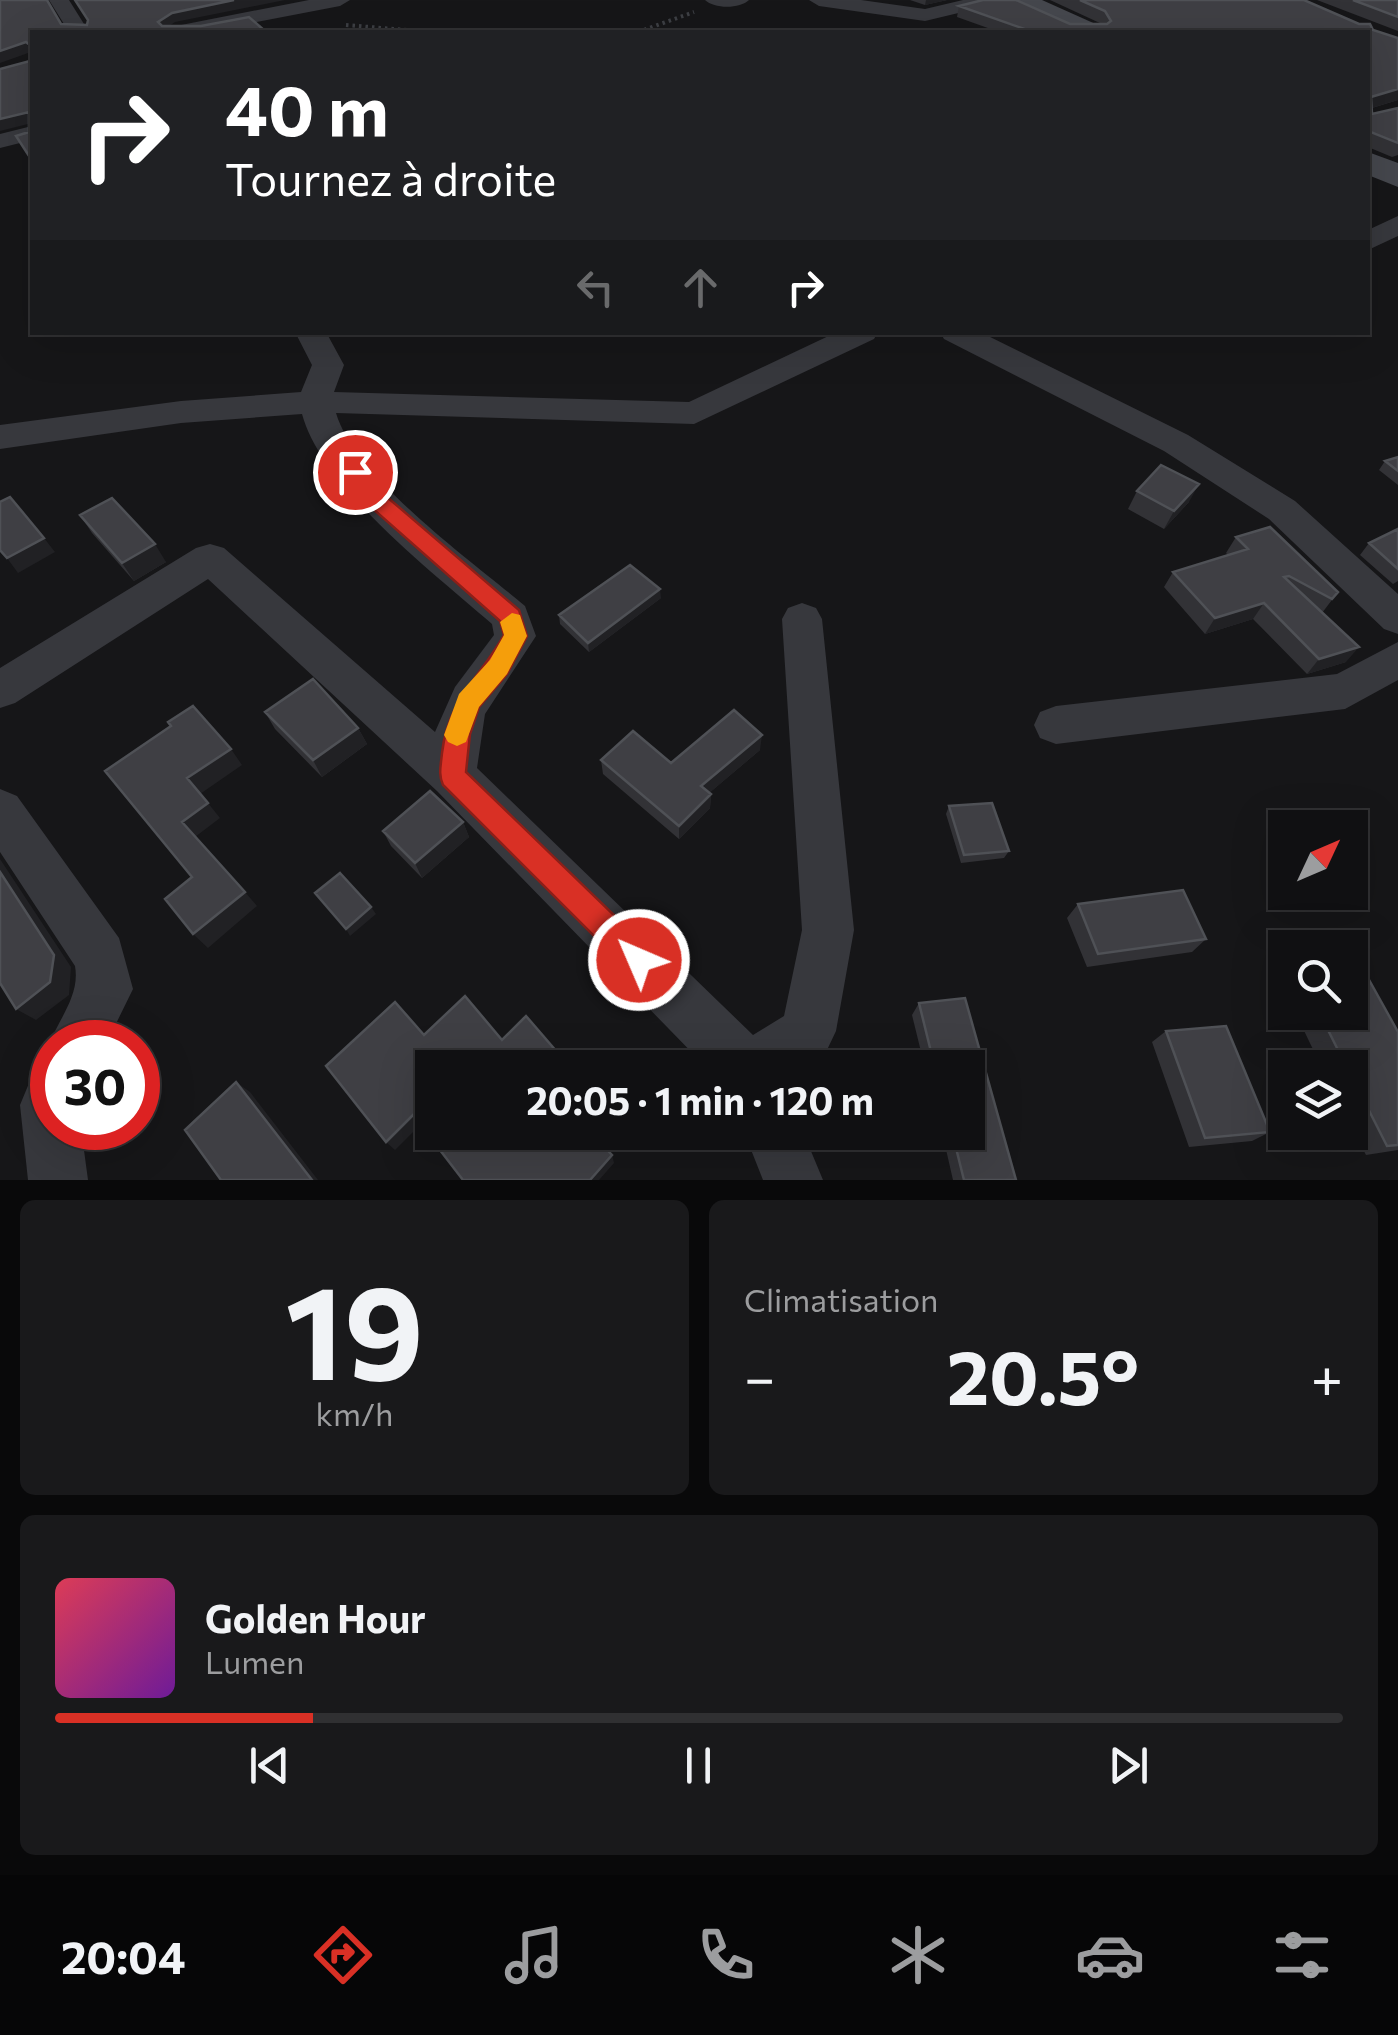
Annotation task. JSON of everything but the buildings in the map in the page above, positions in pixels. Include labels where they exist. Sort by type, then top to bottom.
[{"type":"street","points":[[59,0],[77,30]]},
{"type":"street","points":[[189,30],[269,18],[340,0]]},
{"type":"street","points":[[718,1],[739,0]]},
{"type":"street","points":[[820,0],[925,15],[989,0]]},
{"type":"street","points":[[887,0],[952,30]]},
{"type":"street","points":[[1020,0],[1086,30]]},
{"type":"street","points":[[0,141],[30,134]]},
{"type":"street","points":[[1370,163],[1398,176]]},
{"type":"street","points":[[1370,241],[1398,224]]},
{"type":"street","points":[[312,335],[328,366],[316,402],[332,442],[379,502],[511,616],[516,636],[498,667],[468,702],[457,734],[452,776]]},
{"type":"street","points":[[0,438],[182,412],[316,402],[694,413],[857,335]]},
{"type":"street","points":[[961,335],[1176,443],[1282,510],[1398,618]]},
{"type":"street","points":[[0,690],[210,558],[452,776],[729,1050]]},
{"type":"street","points":[[783,1050],[808,1031],[828,930],[802,619]]},
{"type":"street","points":[[1056,725],[1345,690],[1398,660]]},
{"type":"street","points":[[0,811],[100,956],[106,989],[90,1020]]},
{"type":"street","points":[[54,1150],[58,1180]]},
{"type":"street","points":[[781,1150],[793,1180]]},
{"type":"path","points":[[643,30],[718,1]]},
{"type":"path","points":[[269,18],[405,30]]},
{"type":"slow traffic","points":[[457,735],[468,702],[498,667],[516,636],[512,622]]},
{"type":"route","points":[[355,472],[379,502],[511,616],[516,636],[498,667],[468,702],[457,734],[452,776],[639,960]]}]
